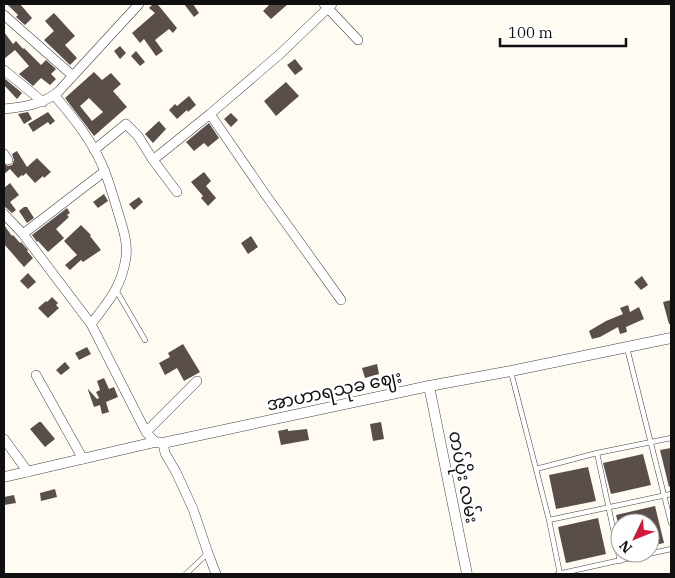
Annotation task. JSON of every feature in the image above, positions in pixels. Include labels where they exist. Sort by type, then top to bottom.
[{"type":"street","points":[[4,109],[44,102],[54,96],[139,4]]},
{"type":"street","points":[[153,160],[280,54],[328,5],[358,40]]},
{"type":"street","points":[[4,15],[73,76]]},
{"type":"street","points":[[4,70],[44,102]]},
{"type":"street","points":[[54,96],[77,123],[105,171],[125,235],[127,255],[116,290],[111,300],[91,324]]},
{"type":"street","points":[[210,114],[341,300]]},
{"type":"street","points":[[94,150],[126,124],[138,136],[177,192]]},
{"type":"street","points":[[24,234],[105,171]]},
{"type":"street","points":[[4,214],[24,234],[91,324],[146,432],[159,443],[176,472],[194,509],[216,574]]},
{"type":"street","name":"အာဟာရသုခ ဈေး","points":[[4,477],[429,386],[671,338]]},
{"type":"street","points":[[36,375],[84,459]]},
{"type":"street","points":[[146,432],[197,381]]},
{"type":"street","name":"တပ်ပိုး လမ်း","points":[[429,386],[467,574]]},
{"type":"street","points":[[4,440],[28,472]]},
{"type":"lane","points":[[116,290],[145,340]]},
{"type":"lane","points":[[627,348],[671,523]]},
{"type":"lane","points":[[511,371],[549,520],[559,574],[610,562]]},
{"type":"lane","points":[[536,469],[598,453],[671,438]]},
{"type":"lane","points":[[598,453],[610,513]]},
{"type":"lane","points":[[549,520],[671,494]]},
{"type":"lane","points":[[186,574],[208,553]]},
{"type":"building","points":[[7,4],[20,4],[32,18],[25,25],[16,17],[18,15]]},
{"type":"building","points":[[153,4],[159,6],[177,28],[173,33],[169,29],[155,40],[163,51],[156,56],[144,39],[140,43],[132,33],[155,13],[149,8]]},
{"type":"building","points":[[184,4],[193,4],[199,13],[194,17]]},
{"type":"building","points":[[270,4],[288,4],[271,19],[263,11]]},
{"type":"building","points":[[54,13],[75,36],[65,45],[77,58],[70,65],[44,40],[54,31],[45,21]]},
{"type":"building","points":[[4,32],[13,44],[16,41],[41,65],[46,60],[56,69],[51,74],[56,79],[50,85],[41,78],[33,86],[19,74],[29,66],[15,50],[4,59]]},
{"type":"building","points":[[120,46],[126,53],[120,59],[114,51]]},
{"type":"building","points":[[136,51],[145,62],[140,66],[131,56]]},
{"type":"building","points":[[295,59],[303,69],[295,75],[287,65]]},
{"type":"building","points":[[94,72],[102,80],[111,73],[121,84],[113,91],[127,107],[94,136],[65,98]],"holes":[[[89,98],[103,112],[92,121],[80,106]]]},
{"type":"building","points":[[4,78],[22,93],[17,99],[4,85]]},
{"type":"building","points":[[286,82],[299,96],[276,116],[264,101]]},
{"type":"building","points":[[189,96],[196,105],[177,119],[169,110]]},
{"type":"building","points":[[28,112],[32,119],[24,124],[18,114]]},
{"type":"building","points":[[48,112],[55,121],[50,125],[48,122],[33,132],[28,124]]},
{"type":"building","points":[[231,113],[238,120],[231,127],[224,119]]},
{"type":"building","points":[[159,121],[166,129],[153,143],[145,134]]},
{"type":"building","points":[[209,123],[219,138],[208,147],[204,143],[194,151],[186,142]]},
{"type":"building","points":[[17,151],[27,167],[37,158],[51,172],[35,183],[26,173],[18,178],[10,169],[4,174],[4,164],[12,165],[14,160],[12,154]]},
{"type":"building","points":[[204,172],[211,181],[206,186],[216,198],[208,206],[201,198],[203,196],[191,182]]},
{"type":"building","points":[[10,183],[19,195],[10,202],[16,210],[12,213],[4,206],[4,188]]},
{"type":"building","points":[[104,194],[108,201],[98,208],[93,202]]},
{"type":"building","points":[[139,197],[143,202],[134,210],[129,204]]},
{"type":"building","points":[[27,207],[34,218],[27,223],[19,211]]},
{"type":"building","points":[[67,208],[70,213],[67,215],[69,217],[56,229],[64,238],[48,252],[32,235]]},
{"type":"building","points":[[4,225],[12,236],[21,242],[33,258],[24,267],[4,244]]},
{"type":"building","points":[[81,225],[91,235],[101,250],[83,262],[81,260],[70,270],[65,265],[77,255],[64,241]]},
{"type":"building","points":[[251,236],[258,247],[248,254],[241,243]]},
{"type":"building","points":[[28,273],[36,282],[28,289],[20,281]]},
{"type":"building","points":[[642,276],[648,285],[641,290],[634,282]]},
{"type":"building","points":[[52,297],[58,303],[56,305],[59,308],[48,318],[38,308]]},
{"type":"building","points":[[671,300],[671,324],[669,324],[663,302]]},
{"type":"building","points":[[628,305],[630,312],[639,307],[644,319],[626,327],[627,332],[620,334],[618,327],[600,337],[592,339],[589,331],[623,314],[620,308]]},
{"type":"building","points":[[183,344],[200,372],[184,381],[177,368],[165,375],[159,363],[170,357],[168,353]]},
{"type":"building","points":[[87,347],[91,354],[79,360],[75,353]]},
{"type":"building","points":[[65,362],[70,368],[61,375],[56,370]]},
{"type":"building","points":[[377,364],[379,374],[365,378],[362,368]]},
{"type":"building","points":[[104,378],[109,389],[114,387],[118,397],[106,402],[109,412],[102,414],[100,405],[94,407],[88,389],[97,399],[99,398],[96,392],[100,390],[97,381]]},
{"type":"building","points":[[39,422],[55,439],[45,447],[30,429]]},
{"type":"building","points":[[381,422],[384,439],[373,441],[370,424]]},
{"type":"building","points":[[288,429],[288,431],[307,429],[309,440],[281,445],[278,431]]},
{"type":"building","points":[[671,448],[671,486],[669,487],[660,450]]},
{"type":"building","points":[[643,454],[651,485],[611,494],[603,463]]},
{"type":"building","points":[[588,467],[596,501],[556,509],[549,475]]},
{"type":"building","points":[[55,489],[57,497],[41,501],[40,493]]},
{"type":"building","points":[[14,495],[16,503],[4,505],[4,497]]},
{"type":"building","points":[[655,506],[657,513],[625,513]]},
{"type":"building","points":[[598,518],[606,554],[566,563],[558,527]]},
{"type":"building","points":[[660,527],[664,543],[660,544]]}]
